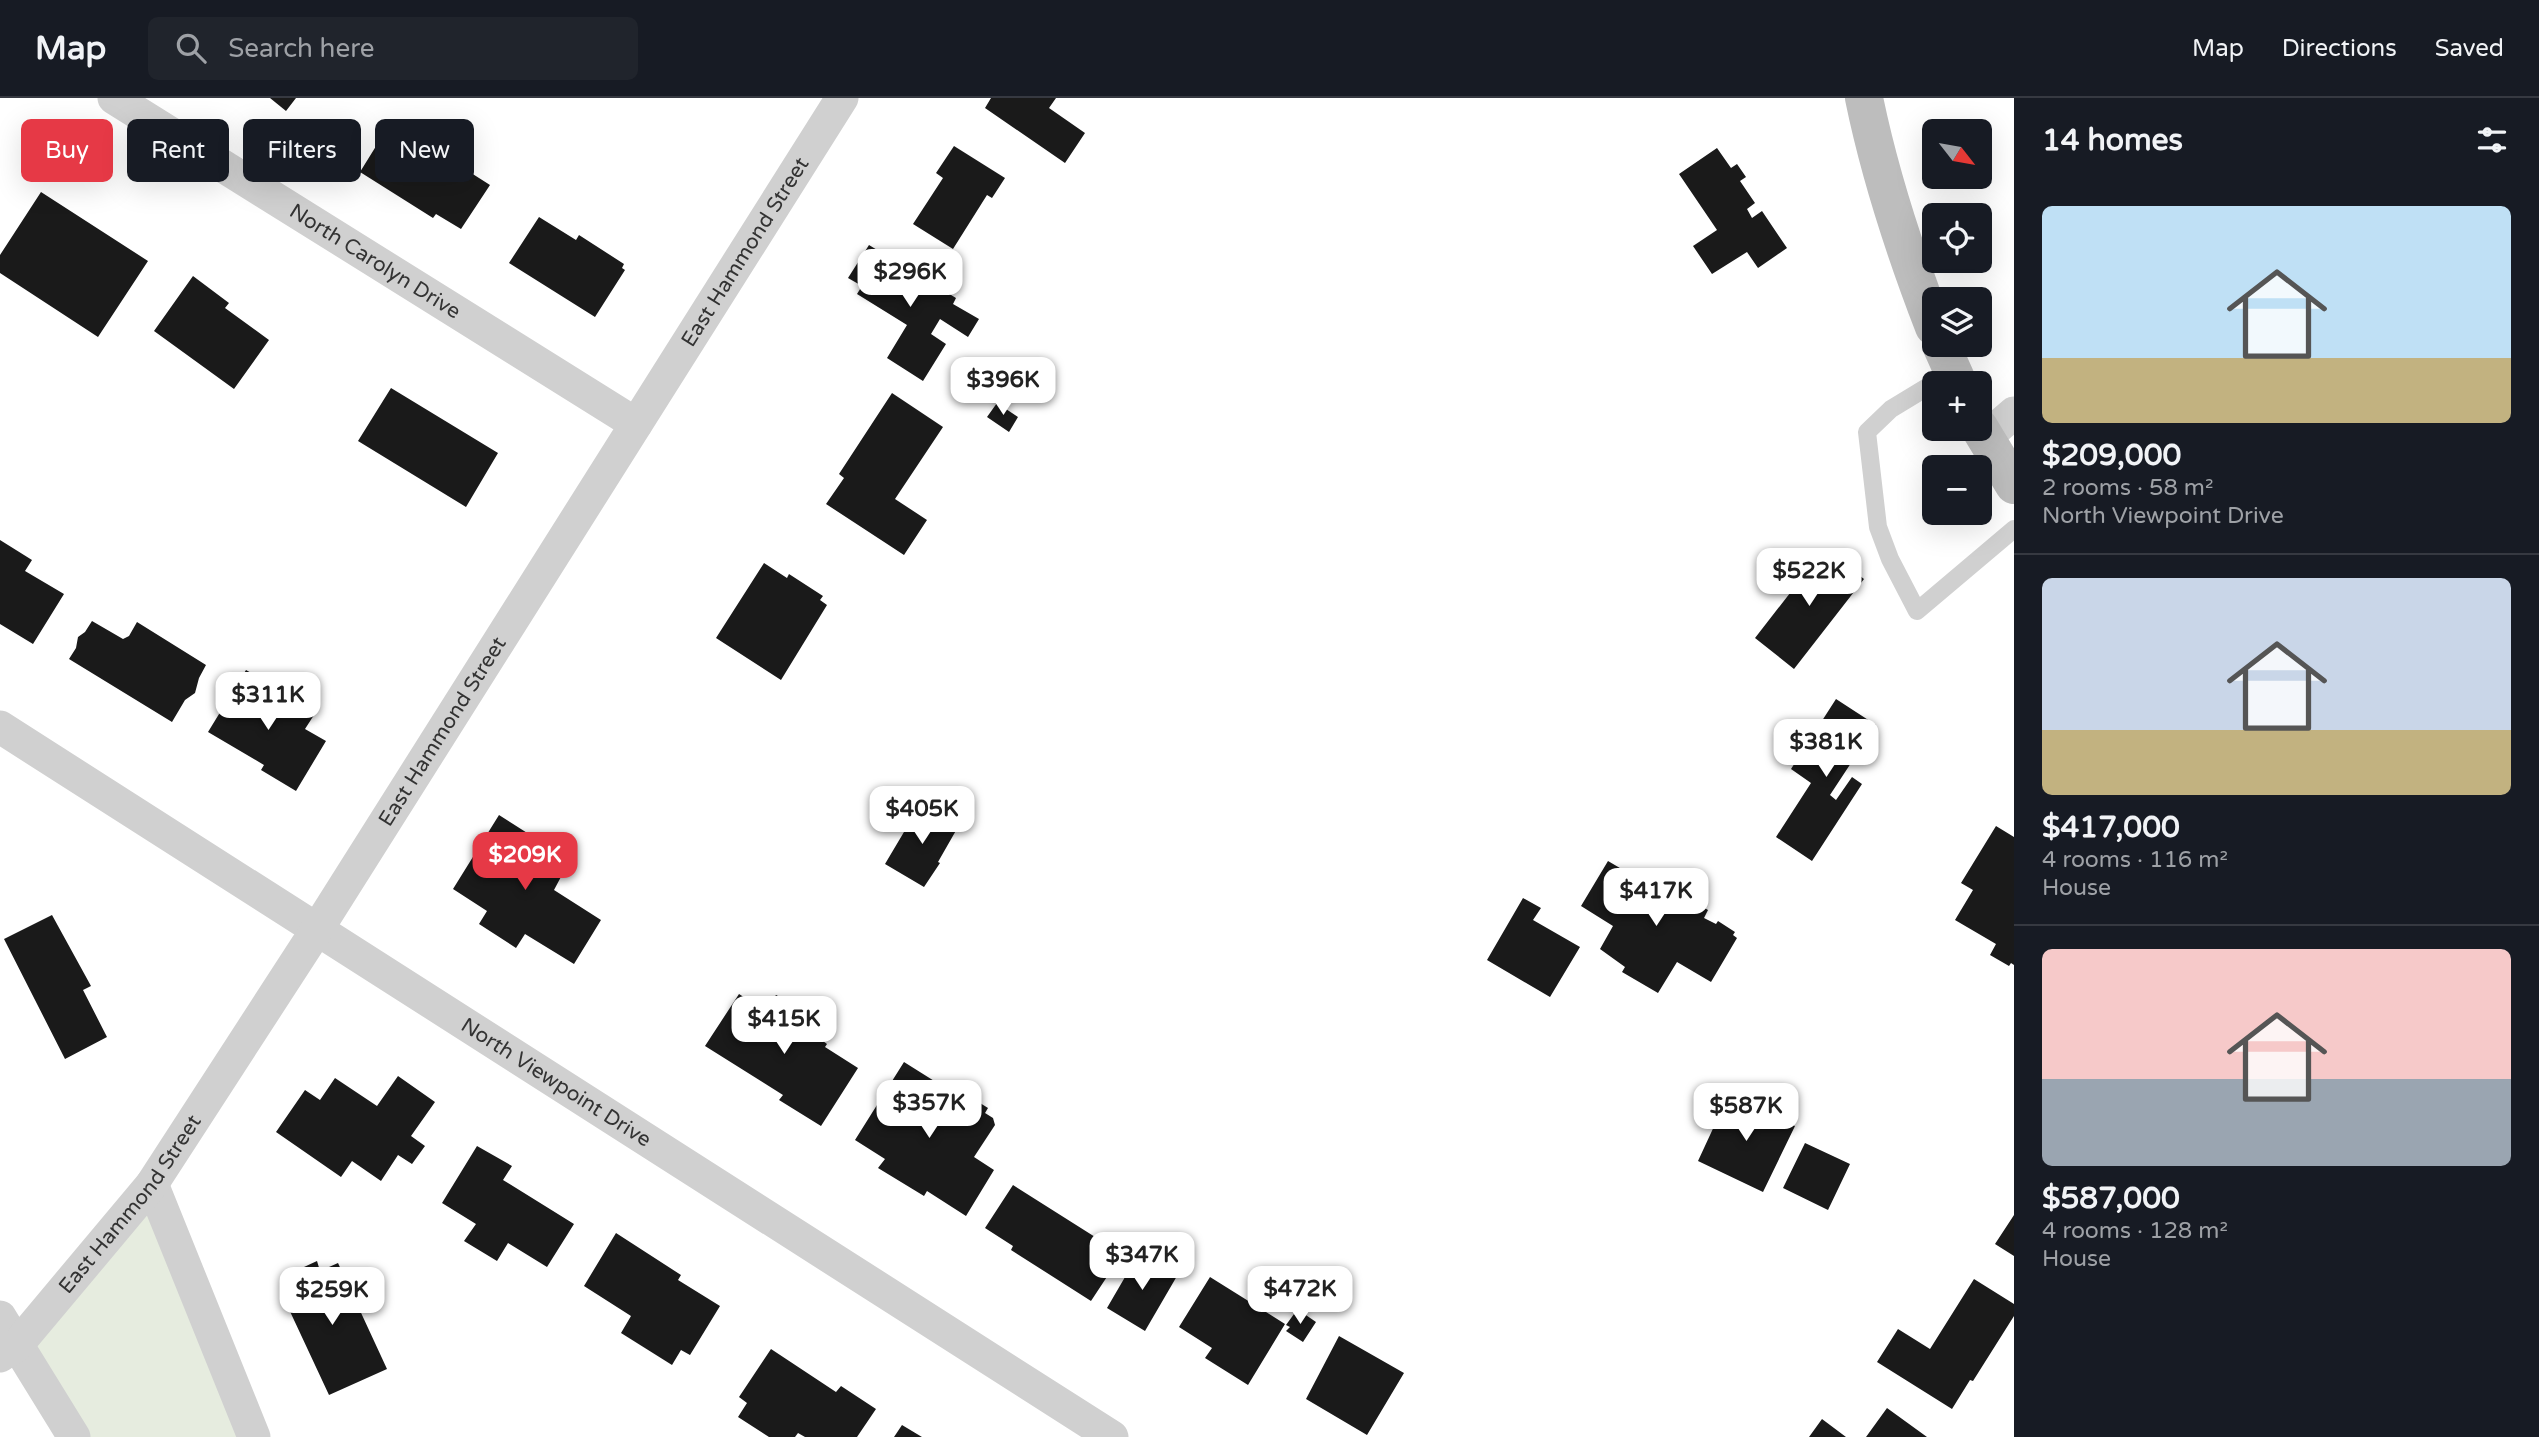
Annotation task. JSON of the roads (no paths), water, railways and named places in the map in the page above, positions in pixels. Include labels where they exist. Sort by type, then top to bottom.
[{"type":"main road","points":[[1864,98],[1871,133],[1907,256],[1922,295]]},
{"type":"main road","points":[[1987,441],[2014,485]]},
{"type":"street","name":"North Carolyn Drive","points":[[114,98],[636,424]]},
{"type":"street","name":"East Hammond Street","points":[[6,1339],[152,1184],[318,928],[842,98]]},
{"type":"street","points":[[1992,426],[2014,414]]},
{"type":"street","name":"North Viewpoint Drive","points":[[0,727],[1112,1437]]},
{"type":"street","points":[[152,1184],[254,1437]]},
{"type":"street","points":[[6,1339],[74,1437]]},
{"type":"lane","points":[[1950,367],[1891,409],[1867,432],[1878,527],[1889,559],[1917,611],[2014,529]]}]
